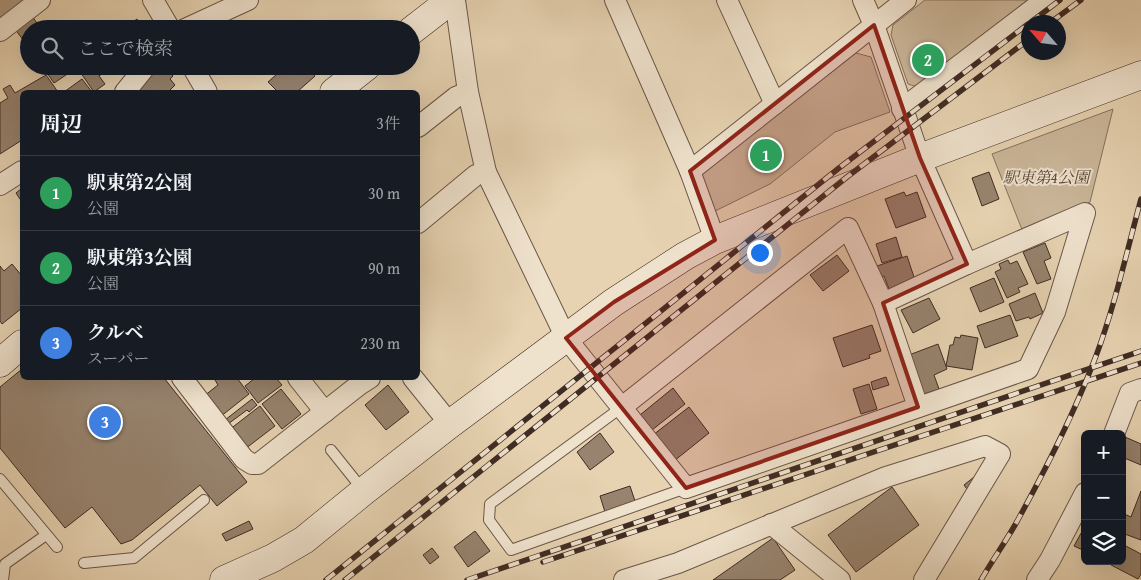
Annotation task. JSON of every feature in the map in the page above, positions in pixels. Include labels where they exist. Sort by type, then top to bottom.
[{"type":"street","points":[[0,31],[40,0]]},
{"type":"street","points":[[152,0],[164,20]]},
{"type":"street","points":[[205,20],[248,0]]},
{"type":"street","points":[[420,24],[451,0]]},
{"type":"street","points":[[455,0],[468,92],[486,172],[566,338],[686,488],[1028,370],[1055,312],[1085,213],[967,264],[883,304]]},
{"type":"street","points":[[615,0],[690,171],[715,240]]},
{"type":"street","points":[[727,0],[775,104]]},
{"type":"street","points":[[863,0],[874,25],[920,158],[967,264]]},
{"type":"street","points":[[690,171],[906,0]]},
{"type":"street","points":[[902,109],[1045,0]]},
{"type":"street","points":[[127,90],[139,75]]},
{"type":"street","points":[[197,75],[206,90]]},
{"type":"street","points":[[337,90],[356,75]]},
{"type":"street","points":[[224,580],[273,558],[304,540],[450,424],[614,302],[685,256],[715,240],[920,158],[1141,75]]},
{"type":"street","points":[[420,125],[456,97],[468,92]]},
{"type":"street","points":[[0,185],[20,172]]},
{"type":"street","points":[[420,221],[476,175],[486,172]]},
{"type":"street","points":[[622,407],[848,228],[883,304],[918,407]]},
{"type":"street","points":[[184,380],[244,459],[252,464],[258,464],[367,380]]},
{"type":"street","points":[[300,380],[325,412]]},
{"type":"street","points":[[415,380],[450,424]]},
{"type":"street","points":[[1116,430],[1130,392],[1141,389]]},
{"type":"street","points":[[624,580],[678,563],[886,477],[985,446],[1000,454],[924,580]]},
{"type":"street","points":[[1037,580],[1050,560],[1081,501]]},
{"type":"street","points":[[771,524],[839,580]]},
{"type":"lane","points":[[622,407],[490,504],[489,520],[511,550],[686,488]]},
{"type":"lane","points":[[331,450],[364,491]]},
{"type":"lane","points":[[0,479],[57,547]]},
{"type":"lane","points":[[84,563],[134,558],[204,500]]},
{"type":"lane","points":[[3,580],[5,564],[46,535]]},
{"type":"highlighted area","points":[[874,25],[920,158],[967,264],[883,303],[918,407],[686,488],[566,338],[614,302],[715,240],[690,171]]},
{"type":"green space","points":[[925,0],[1034,0],[921,88],[908,84],[891,35],[893,25]]},
{"type":"green space","points":[[856,53],[871,57],[890,112],[835,132],[770,184],[711,213],[697,177]]},
{"type":"green space","name":"駅東第4公園","points":[[1113,109],[1090,202],[1023,232],[992,154]]},
{"type":"building","points":[[32,16],[35,20],[27,20]]},
{"type":"building","points":[[20,25],[20,36],[15,29]]},
{"type":"building","points":[[46,75],[57,90],[20,90]]},
{"type":"building","points":[[48,75],[66,75],[54,83]]},
{"type":"building","points":[[82,75],[100,75],[99,76],[105,84],[97,90],[93,90]]},
{"type":"building","points":[[150,75],[172,75],[170,79],[175,85],[170,90],[139,90],[147,82],[145,80]]},
{"type":"building","points":[[276,75],[315,76],[299,90],[276,90],[268,82]]},
{"type":"building","points":[[82,79],[90,90],[67,90]]},
{"type":"building","points":[[10,85],[15,93],[20,90],[20,141],[0,154],[0,103],[8,98],[3,89]]},
{"type":"building","points":[[989,172],[999,199],[982,206],[972,178]]},
{"type":"building","points":[[20,190],[20,199],[16,193]]},
{"type":"building","points":[[904,192],[906,196],[917,192],[926,217],[896,228],[885,199]]},
{"type":"building","points":[[896,237],[902,257],[882,263],[876,244]]},
{"type":"building","points":[[1045,243],[1051,258],[1044,261],[1051,279],[1037,284],[1023,252]]},
{"type":"building","points":[[837,255],[849,271],[823,291],[810,275]]},
{"type":"building","points":[[907,256],[915,280],[889,289],[884,276],[880,277],[877,266]]},
{"type":"building","points":[[1008,260],[1010,264],[1017,261],[1028,284],[1018,288],[1020,292],[1007,298],[995,272],[1001,269],[999,264]]},
{"type":"building","points":[[12,264],[20,274],[20,310],[2,324],[0,321],[0,266],[4,271]]},
{"type":"building","points":[[994,278],[1004,302],[980,312],[970,288]]},
{"type":"building","points":[[1035,293],[1043,313],[1030,319],[1029,317],[1016,321],[1009,304]]},
{"type":"building","points":[[929,298],[940,319],[913,333],[901,310]]},
{"type":"building","points":[[1010,315],[1018,336],[985,348],[977,326]]},
{"type":"building","points":[[872,325],[881,351],[869,355],[870,358],[843,367],[833,338]]},
{"type":"building","points":[[961,335],[978,338],[972,370],[946,366],[950,345],[953,345],[955,337],[960,338]]},
{"type":"building","points":[[938,344],[947,369],[934,375],[939,389],[924,394],[909,355]]},
{"type":"building","points":[[20,371],[20,380],[166,380],[247,482],[217,506],[200,485],[132,540],[121,544],[92,507],[65,528],[0,448],[0,387]]},
{"type":"building","points":[[886,377],[889,385],[873,390],[871,382]]},
{"type":"building","points":[[215,380],[238,380],[249,394],[220,417],[204,396],[218,385]]},
{"type":"building","points":[[252,380],[278,380],[282,385],[258,403],[245,386]]},
{"type":"building","points":[[869,384],[877,409],[861,414],[853,389]]},
{"type":"building","points":[[388,385],[409,412],[386,430],[365,405]]},
{"type":"building","points":[[673,388],[685,404],[652,430],[640,415]]},
{"type":"building","points":[[281,389],[301,414],[282,429],[262,404]]},
{"type":"building","points":[[252,399],[257,405],[228,424],[225,420]]},
{"type":"building","points":[[260,406],[275,426],[245,449],[229,430]]},
{"type":"building","points":[[689,407],[709,433],[674,461],[653,435]]},
{"type":"building","points":[[600,433],[614,452],[590,470],[577,452]]},
{"type":"building","points":[[1126,437],[1141,444],[1141,465],[1126,459]]},
{"type":"building","points":[[974,477],[980,484],[969,492],[964,485]]},
{"type":"building","points":[[630,486],[635,501],[605,512],[600,496]]},
{"type":"building","points":[[892,487],[919,525],[856,572],[828,535]]},
{"type":"building","points":[[1141,491],[1141,540],[1126,534],[1126,515],[1131,517]]},
{"type":"building","points":[[249,521],[253,529],[226,541],[222,534]]},
{"type":"building","points":[[475,531],[490,551],[468,567],[454,547]]},
{"type":"building","points":[[1081,533],[1081,549],[1074,546]]},
{"type":"building","points":[[773,538],[795,570],[780,580],[713,580]]},
{"type":"building","points":[[1126,546],[1141,554],[1141,574],[1138,579],[1111,565],[1126,565]]},
{"type":"building","points":[[432,548],[439,557],[430,564],[423,555]]},
{"type":"waterway","points":[[0,17],[22,0]]},
{"type":"railway","points":[[1040,15],[1060,0]]},
{"type":"railway","points":[[1061,15],[1081,0]]},
{"type":"railway","points":[[326,580],[839,168],[1021,29]]},
{"type":"railway","points":[[345,580],[847,177],[1021,45]]},
{"type":"railway","points":[[981,580],[1015,525],[1069,421],[1096,356],[1109,317],[1141,199]]},
{"type":"railway","points":[[467,580],[1141,351]]},
{"type":"railway","points":[[543,562],[1141,363]]},
{"type":"place","name":"駅東第3公園","points":[[928,60]]},
{"type":"place","name":"駅東第2公園","points":[[766,155]]},
{"type":"place","name":"クルベ","points":[[105,422]]}]
